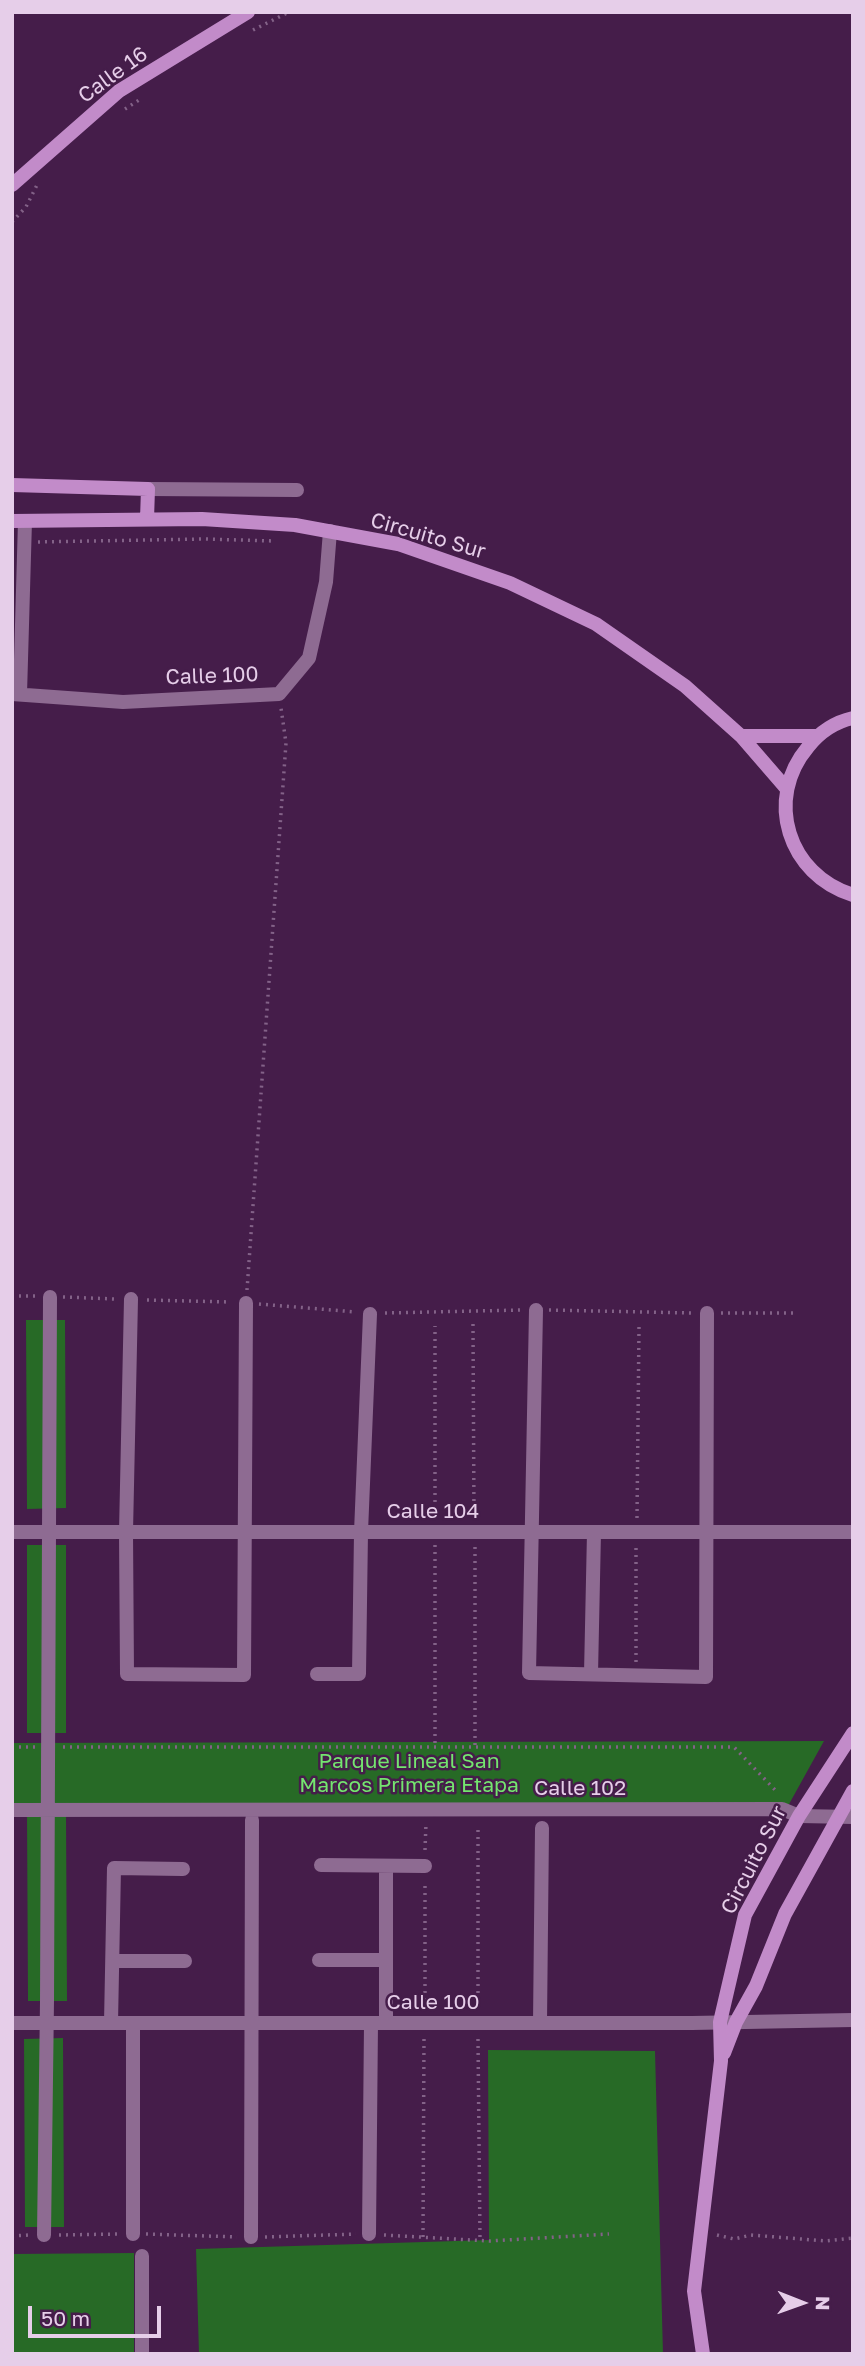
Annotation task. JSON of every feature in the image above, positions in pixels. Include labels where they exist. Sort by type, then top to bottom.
[{"type":"street","name":"Calle 16","points":[[12,185],[119,91],[248,12]]},
{"type":"street","points":[[12,485],[297,490]]},
{"type":"street","points":[[147,519],[148,489]]},
{"type":"street","name":"Circuito Sur","points":[[19,521],[202,519],[295,525],[398,544],[498,578],[596,624],[685,686],[741,736],[786,788]]},
{"type":"street","points":[[16,694],[26,542],[19,521]]},
{"type":"street","name":"Calle 100","points":[[16,694],[123,702],[279,694],[309,658],[326,582],[330,531]]},
{"type":"street","points":[[853,718],[843,720],[817,736],[797,759],[786,788],[785,818],[794,847],[811,872],[836,890],[853,895]]},
{"type":"street","points":[[741,736],[817,736]]},
{"type":"street","points":[[44,2235],[50,1297]]},
{"type":"street","points":[[131,1299],[126,1532],[127,1674],[244,1675],[246,1303]]},
{"type":"street","points":[[536,1310],[530,1673],[706,1677],[707,1313]]},
{"type":"street","points":[[317,1674],[359,1674],[361,1532],[370,1314]]},
{"type":"street","name":"Calle 104","points":[[12,1532],[853,1532]]},
{"type":"street","points":[[591,1674],[594,1532]]},
{"type":"street","name":"Circuito Sur","points":[[703,2354],[694,2291],[721,2061],[720,2022],[745,1915],[799,1816],[853,1733]]},
{"type":"street","name":"Circuito Sur","points":[[721,2061],[736,2022],[756,1986],[785,1914],[853,1791]]},
{"type":"street","name":"Calle 102","points":[[12,1810],[782,1809],[799,1816],[853,1817]]},
{"type":"street","points":[[251,2237],[252,1820]]},
{"type":"street","points":[[540,2023],[542,1828]]},
{"type":"street","points":[[321,1865],[425,1866]]},
{"type":"street","points":[[369,2234],[379,2023],[385,1960],[386,1866]]},
{"type":"street","points":[[111,2023],[114,1868],[183,1868]]},
{"type":"street","points":[[319,1960],[385,1960]]},
{"type":"street","points":[[113,1961],[185,1961]]},
{"type":"street","name":"Calle 100","points":[[12,2022],[540,2023],[853,2020]]},
{"type":"street","points":[[133,2023],[133,2234]]},
{"type":"street","points":[[142,2256],[142,2354]]},
{"type":"path","points":[[242,35],[289,12]]},
{"type":"path","points":[[119,114],[149,93]]},
{"type":"path","points":[[12,222],[26,208],[37,185],[46,176]]},
{"type":"path","points":[[26,542],[204,539],[279,541]]},
{"type":"path","points":[[279,694],[286,743],[246,1303],[370,1314],[536,1310],[793,1313]]},
{"type":"path","points":[[635,1674],[639,1327]]},
{"type":"path","points":[[12,1747],[734,1747],[780,1798]]},
{"type":"path","points":[[12,2236],[133,2234],[251,2237],[369,2234],[489,2241],[609,2234]]},
{"type":"path","points":[[718,2235],[734,2239],[751,2235],[826,2241],[853,2238]]},
{"type":"green space","points":[[26,1320],[65,1320],[66,1508],[27,1509]]},
{"type":"green space","points":[[27,1545],[66,1545],[66,1733],[27,1733]]},
{"type":"green space","name":"Parque Lineal San Marcos Primera Etapa","points":[[824,1741],[788,1806],[12,1804],[12,1743]]},
{"type":"green space","points":[[66,1812],[67,2001],[28,2001],[27,1813]]},
{"type":"green space","points":[[63,2038],[64,2227],[25,2227],[24,2039]]},
{"type":"green space","points":[[488,2050],[655,2051],[663,2354],[199,2354],[196,2249],[489,2240]]},
{"type":"green space","points":[[134,2253],[134,2354],[12,2354],[12,2254]]}]
